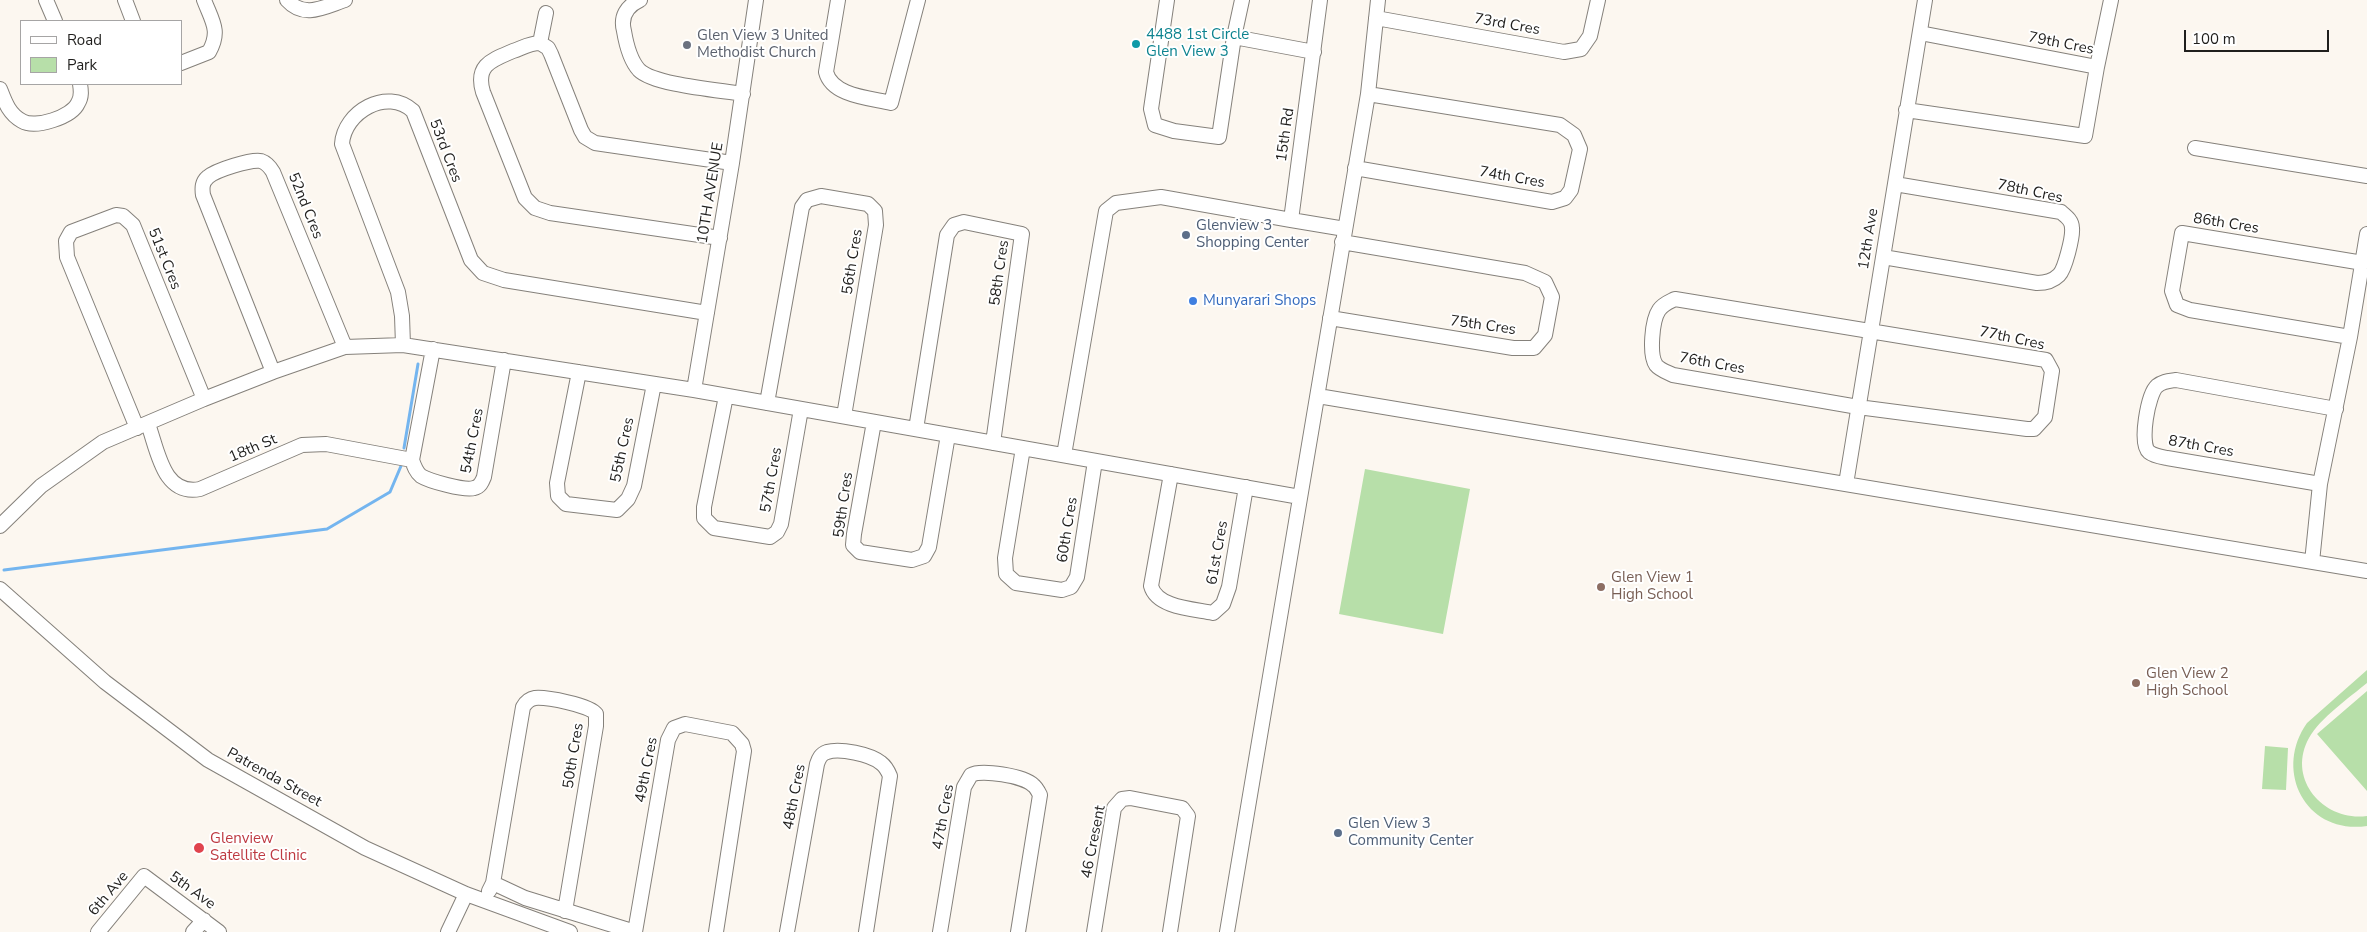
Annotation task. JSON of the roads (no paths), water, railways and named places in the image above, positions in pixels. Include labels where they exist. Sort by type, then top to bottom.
[{"type":"street","points":[[46,0],[54,20]]},
{"type":"street","points":[[125,0],[133,20]]},
{"type":"street","points":[[182,63],[209,52],[216,40],[214,27],[204,0]]},
{"type":"street","points":[[287,0],[298,10],[310,12],[345,0]]},
{"type":"street","points":[[640,0],[628,8],[623,17],[623,29],[630,54],[641,71],[661,81],[743,94]]},
{"type":"street","name":"10TH AVENUE","points":[[694,390],[743,94],[756,0]]},
{"type":"street","points":[[838,0],[826,72],[828,81],[838,90],[892,103],[918,0]]},
{"type":"street","points":[[1167,0],[1151,110],[1156,125],[1174,131],[1219,137],[1234,37],[1242,0]]},
{"type":"street","name":"15th Rd","points":[[1291,220],[1320,0]]},
{"type":"street","points":[[1227,932],[1368,94],[1378,0]]},
{"type":"street","name":"73rd Cres","points":[[1376,18],[1564,52],[1581,49],[1590,36],[1598,0]]},
{"type":"street","name":"12th Ave","points":[[1846,484],[1925,0]]},
{"type":"street","points":[[2097,67],[2111,0]]},
{"type":"street","points":[[540,43],[546,13]]},
{"type":"street","name":"79th Cres","points":[[1906,110],[2085,136],[2097,67],[1920,33]]},
{"type":"street","points":[[1234,37],[1314,52]]},
{"type":"street","points":[[720,238],[542,211],[530,204],[525,198],[483,92],[481,76],[491,61],[529,44],[540,43],[548,48],[551,54],[581,130],[589,141],[732,163]]},
{"type":"street","points":[[0,89],[10,111],[24,122],[32,124],[42,123],[76,108],[81,94],[80,85]]},
{"type":"street","name":"74th Cres","points":[[1355,168],[1552,202],[1565,198],[1570,190],[1580,149],[1574,135],[1560,125],[1368,94]]},
{"type":"street","name":"53rd Cres","points":[[403,345],[402,316],[398,292],[342,144],[345,130],[357,113],[384,102],[396,101],[406,105],[413,112],[471,260],[483,273],[504,280],[707,313]]},
{"type":"street","points":[[2195,148],[2367,176]]},
{"type":"street","name":"52nd Cres","points":[[273,372],[203,196],[202,188],[208,176],[237,165],[261,161],[268,165],[273,172],[345,347]]},
{"type":"street","name":"78th Cres","points":[[1883,257],[2046,283],[2064,270],[2073,229],[2068,218],[2062,212],[1895,184]]},
{"type":"street","name":"56th Cres","points":[[767,403],[802,207],[807,200],[821,196],[868,204],[875,212],[876,225],[844,416]]},
{"type":"street","points":[[1064,455],[1106,211],[1116,203],[1161,197],[1291,220],[1344,236]]},
{"type":"street","name":"51st Cres","points":[[143,426],[66,257],[66,241],[71,232],[116,215],[128,219],[133,225],[204,399]]},
{"type":"street","name":"58th Cres","points":[[916,429],[947,236],[954,225],[964,222],[1022,234],[993,443]]},
{"type":"street","name":"86th Cres","points":[[2350,337],[2190,310],[2177,306],[2172,291],[2182,234],[2363,263]]},
{"type":"street","points":[[2312,562],[2320,484],[2350,337],[2367,234]]},
{"type":"street","name":"75th Cres","points":[[1330,318],[1514,348],[1534,348],[1545,335],[1552,297],[1545,282],[1524,273],[1344,236]]},
{"type":"street","name":"76th Cres","points":[[1858,407],[1664,371],[1656,364],[1651,349],[1657,314],[1666,302],[1676,299],[1871,331]]},
{"type":"street","name":"77th Cres","points":[[1858,407],[2027,429],[2034,429],[2045,417],[2052,371],[2046,360],[1871,331]]},
{"type":"street","points":[[0,526],[41,486],[103,442],[204,399],[345,347],[403,345],[694,390],[1300,497]]},
{"type":"street","points":[[412,460],[432,349]]},
{"type":"street","name":"54th Cres","points":[[412,460],[414,469],[421,476],[429,480],[466,488],[474,488],[480,485],[486,469],[504,360]]},
{"type":"street","name":"55th Cres","points":[[578,372],[557,483],[558,496],[566,504],[617,510],[628,499],[634,486],[654,384]]},
{"type":"street","name":"87th Cres","points":[[2320,484],[2156,456],[2144,446],[2143,436],[2148,410],[2152,393],[2158,386],[2166,381],[2176,380],[2336,409]]},
{"type":"street","name":"57th Cres","points":[[726,396],[704,507],[704,518],[714,528],[770,537],[777,532],[781,524],[801,409]]},
{"type":"street","points":[[1318,396],[2367,571]]},
{"type":"street","name":"59th Cres","points":[[874,422],[854,534],[853,545],[860,552],[912,560],[924,556],[929,547],[948,435]]},
{"type":"street","name":"18th St","points":[[143,426],[169,479],[181,489],[200,489],[302,445],[326,444],[412,460]]},
{"type":"street","name":"60th Cres","points":[[1023,448],[1005,558],[1006,574],[1016,582],[1062,590],[1071,587],[1077,577],[1096,461]]},
{"type":"street","name":"61st Cres","points":[[1172,474],[1151,586],[1153,594],[1161,601],[1214,613],[1223,604],[1229,587],[1246,487]]},
{"type":"street","name":"Patrenda Street","points":[[0,589],[106,682],[208,760],[365,848],[484,902],[570,932]]},
{"type":"street","name":"50th Cres","points":[[484,902],[493,884],[523,707],[526,702],[537,698],[588,707],[596,714],[596,726],[565,911]]},
{"type":"street","name":"49th Cres","points":[[635,932],[668,740],[674,728],[685,724],[732,733],[742,744],[744,751],[716,932]]},
{"type":"street","name":"48th Cres","points":[[787,932],[817,764],[820,757],[826,753],[837,751],[876,760],[882,763],[890,776],[866,932]]},
{"type":"street","name":"47th Cres","points":[[940,932],[964,787],[971,775],[982,772],[1027,781],[1034,785],[1040,795],[1018,932]]},
{"type":"street","name":"46 Cresent","points":[[1094,932],[1114,808],[1117,803],[1130,798],[1182,808],[1188,816],[1170,932]]},
{"type":"street","name":"5th Ave","points":[[144,876],[219,932]]},
{"type":"street","name":"6th Ave","points":[[98,932],[144,876]]},
{"type":"street","points":[[493,884],[526,898],[635,932]]},
{"type":"street","points":[[448,932],[466,894]]},
{"type":"street","points":[[193,932],[204,920]]},
{"type":"waterway","points":[[404,448],[418,364]]},
{"type":"waterway","points":[[4,570],[327,529],[390,492],[401,466]]},
{"type":"place","name":"4488 1st Circle Glen View 3","points":[[1136,44]]},
{"type":"place","name":"Glen View 3 United Methodist Church","points":[[687,45]]},
{"type":"place","name":"Glenview 3 Shopping Center","points":[[1186,235]]},
{"type":"place","name":"Munyarari Shops","points":[[1193,301]]},
{"type":"place","name":"Glen View 1 High School","points":[[1601,587]]},
{"type":"place","name":"Glen View 2 High School","points":[[2136,683]]},
{"type":"place","name":"Glen View 3 Community Center","points":[[1338,833]]},
{"type":"place","name":"Glenview Satellite Clinic","points":[[199,848]]}]
